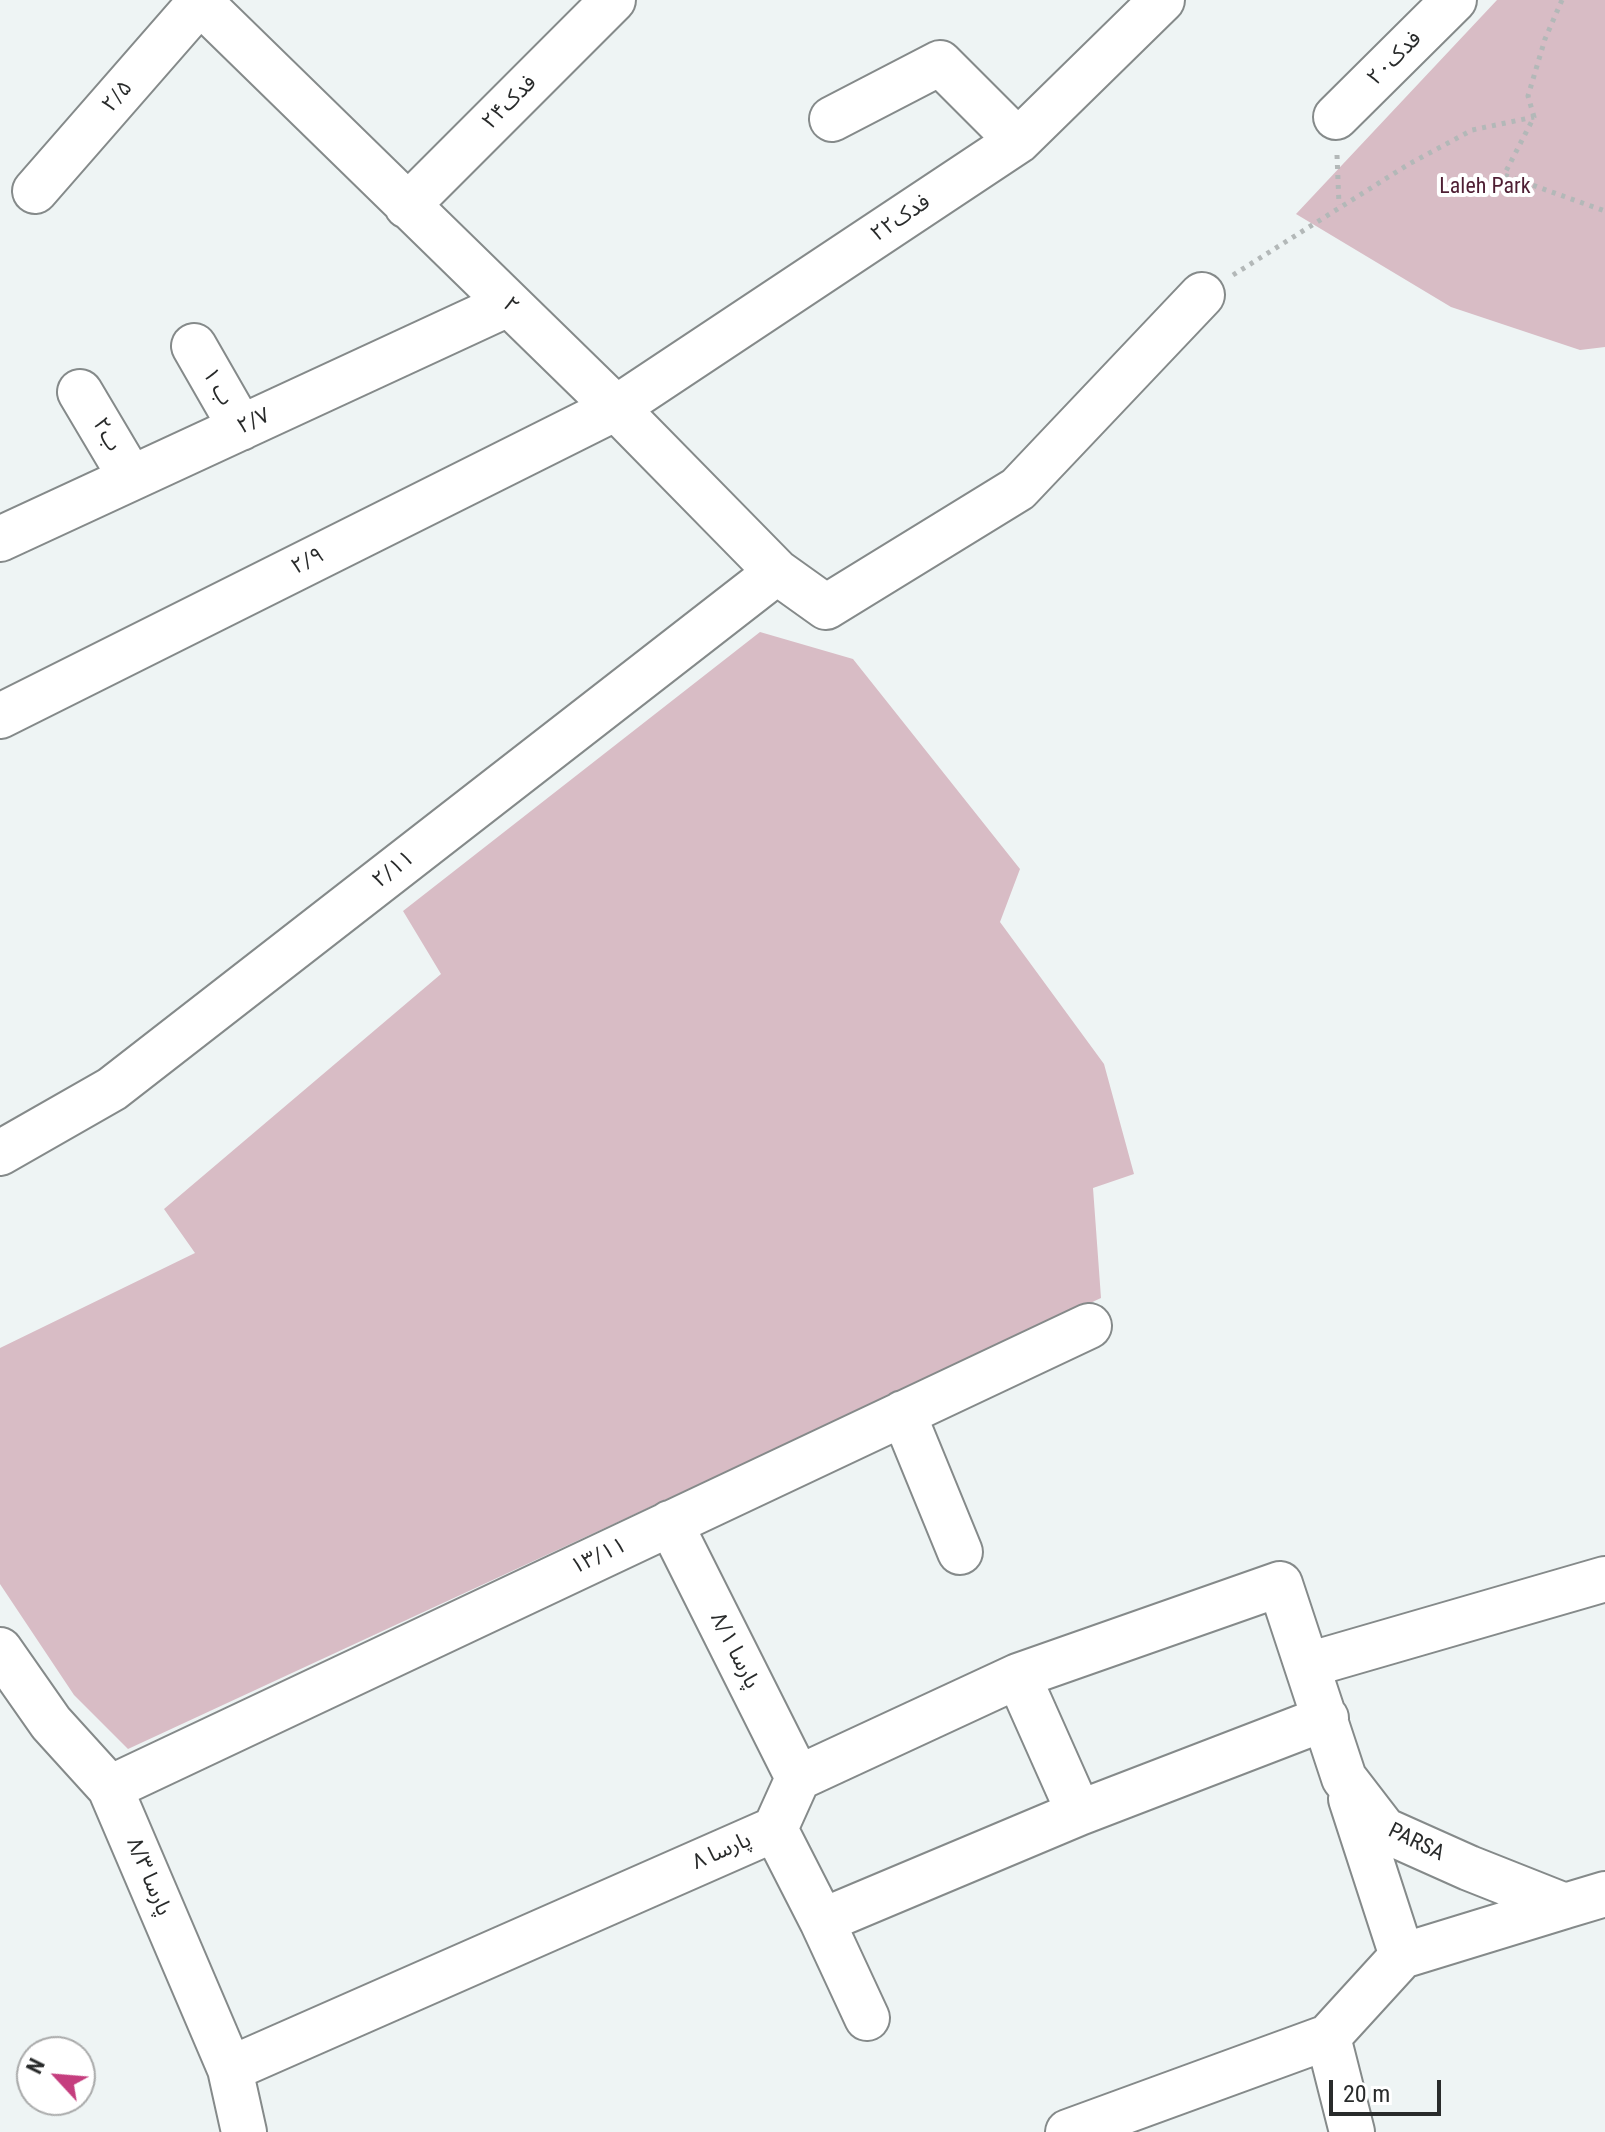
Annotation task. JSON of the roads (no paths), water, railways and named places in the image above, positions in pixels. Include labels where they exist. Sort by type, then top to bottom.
[{"type":"street","name":"فدک۲۴","points":[[407,206],[613,0]]},
{"type":"street","name":"فدک۲۲","points":[[616,408],[1018,141],[1162,0]]},
{"type":"street","name":"فدک۲۰","points":[[1336,117],[1454,0]]},
{"type":"street","name":"۲","points":[[199,1],[616,408],[777,572],[826,607],[1018,489],[1202,295]]},
{"type":"street","name":"۲/۵","points":[[35,191],[199,1]]},
{"type":"street","points":[[832,119],[940,63],[1018,141]]},
{"type":"street","name":"۲/۷","points":[[0,539],[508,304]]},
{"type":"street","name":"۱ ب","points":[[194,346],[241,428]]},
{"type":"street","name":"۲ب","points":[[80,392],[131,478]]},
{"type":"street","name":"۲/۹","points":[[0,716],[616,408]]},
{"type":"street","name":"۲/۱۱","points":[[0,1153],[112,1089],[777,572]]},
{"type":"street","name":"۱۳/۱۱","points":[[110,1788],[1089,1326]]},
{"type":"street","points":[[903,1413],[960,1552]]},
{"type":"street","name":"۸/۱ پارسا","points":[[670,1523],[798,1778]]},
{"type":"street","points":[[1308,1665],[1605,1579]]},
{"type":"street","name":"PARSA","points":[[1018,1676],[1280,1584],[1344,1778],[1384,1830],[1469,1868],[1585,1900]]},
{"type":"street","name":"۸/۳ پارسا","points":[[0,1650],[51,1723],[110,1788],[230,2069],[244,2132]]},
{"type":"street","points":[[798,1778],[1018,1676],[1079,1813]]},
{"type":"street","points":[[822,1921],[1079,1813],[1326,1718]]},
{"type":"street","name":"۸ پارسا","points":[[230,2069],[775,1829],[798,1778]]},
{"type":"street","points":[[1068,2132],[1328,2037],[1402,1956],[1344,1778]]},
{"type":"street","points":[[775,1829],[867,2018]]},
{"type":"street","name":"PARSA","points":[[1402,1956],[1585,1900]]},
{"type":"street","points":[[1328,2037],[1352,2132]]},
{"type":"park label","name":"Laleh Park","points":[[1485,187]]}]
